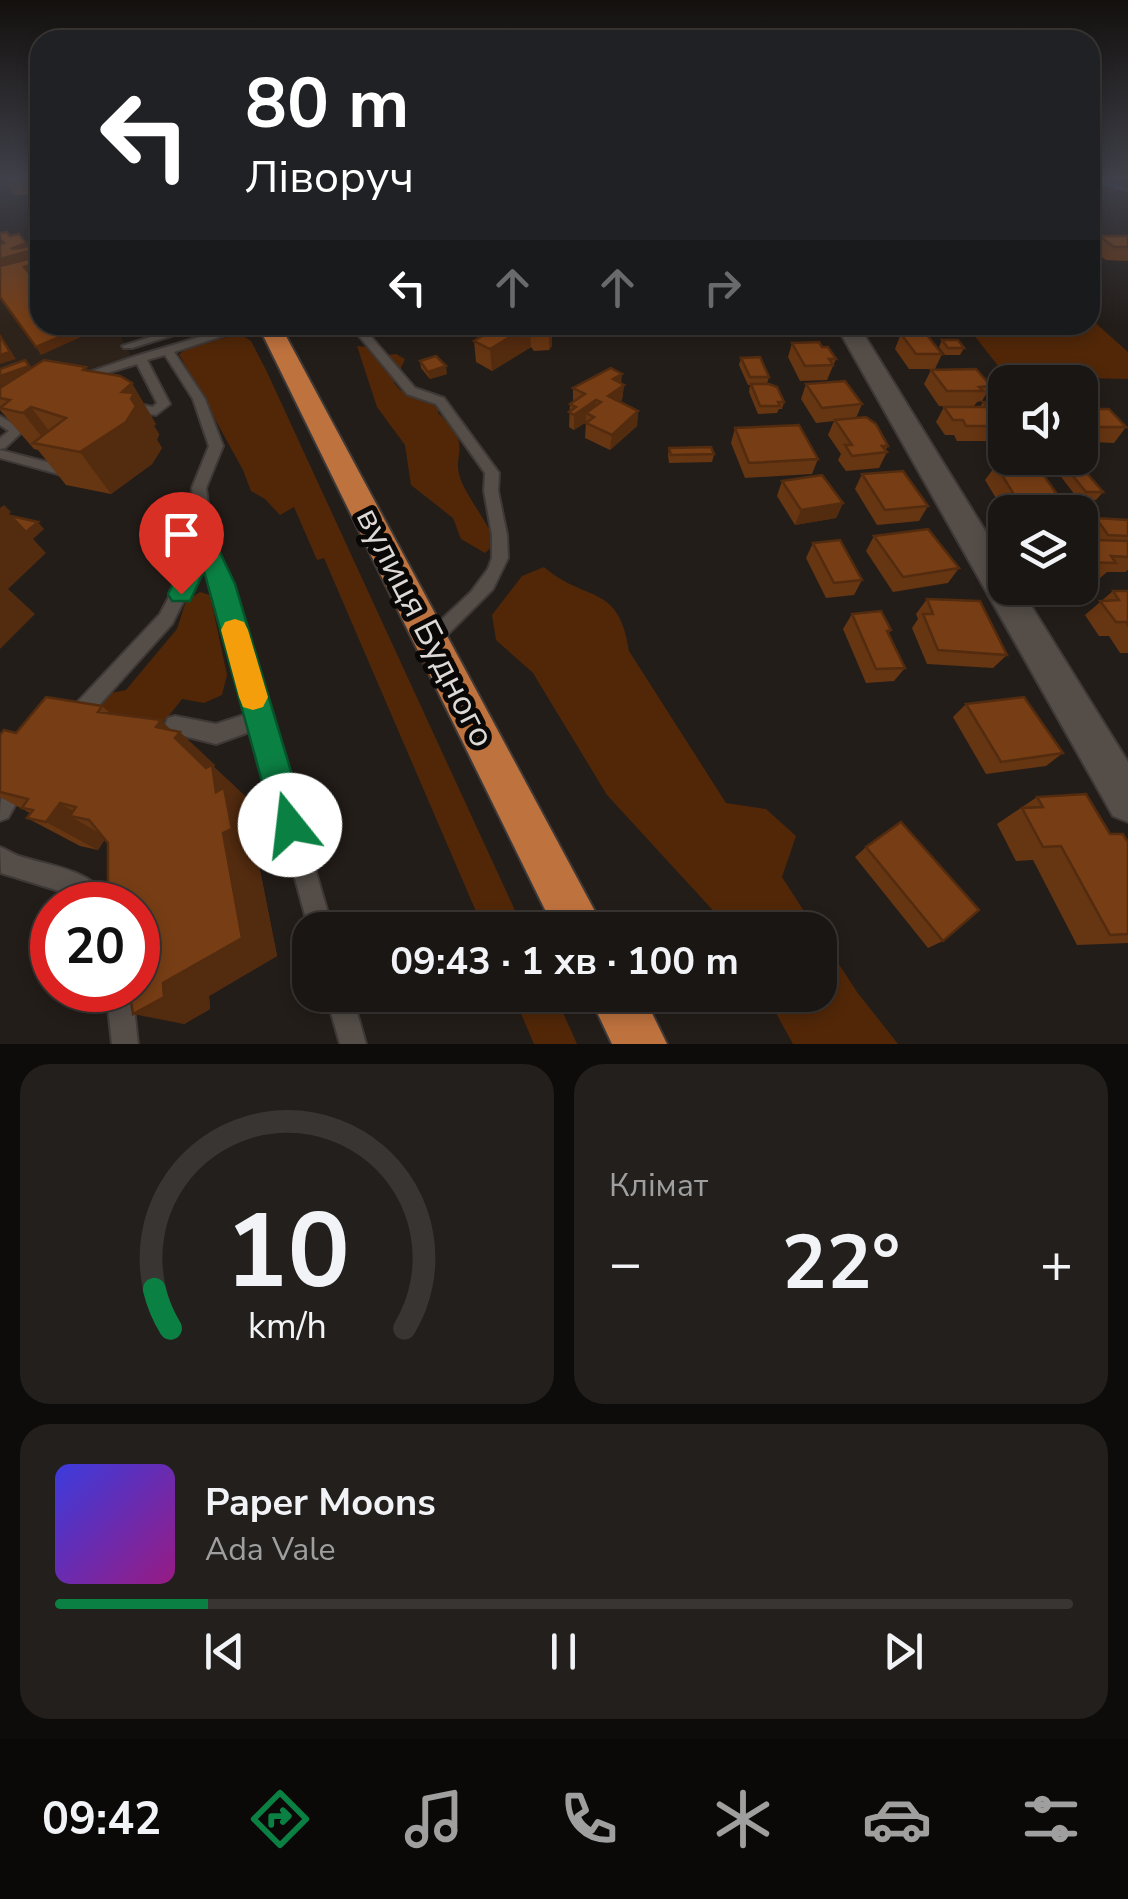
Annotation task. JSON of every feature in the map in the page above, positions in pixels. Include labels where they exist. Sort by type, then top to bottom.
[{"type":"highway","name":"вулиця Будного","points":[[274,335],[572,912]]},
{"type":"highway","points":[[623,1012],[640,1044]]},
{"type":"street","points":[[853,335],[1128,801]]},
{"type":"lane","points":[[128,346],[167,335]]},
{"type":"lane","points":[[68,381],[218,335]]},
{"type":"lane","points":[[363,335],[411,392],[440,401],[492,473],[488,492],[502,548],[494,574],[432,639]]},
{"type":"lane","points":[[168,350],[199,398],[216,446],[200,488],[204,544],[223,584],[316,912]]},
{"type":"lane","points":[[124,406],[156,411],[164,404],[140,358]]},
{"type":"lane","points":[[0,420],[18,430],[0,445]]},
{"type":"lane","points":[[0,454],[69,472]]},
{"type":"lane","points":[[60,734],[166,619],[204,544]]},
{"type":"lane","points":[[175,725],[216,734],[260,719]]},
{"type":"lane","points":[[0,810],[25,774]]},
{"type":"lane","points":[[0,858],[9,865],[68,882]]},
{"type":"lane","points":[[121,1012],[125,1044]]},
{"type":"lane","points":[[344,1012],[353,1044]]},
{"type":"shaded area","points":[[11,237],[30,242],[30,335],[120,335],[131,356],[83,372],[28,377],[0,387],[0,240]]},
{"type":"shaded area","points":[[1100,327],[1128,352],[1128,379],[1098,378],[1098,365],[997,365],[974,335],[1100,335]]},
{"type":"shaded area","points":[[236,335],[251,341],[516,912],[476,912],[324,558],[317,560],[294,507],[280,515],[251,491],[179,354],[192,346]]},
{"type":"shaded area","points":[[357,346],[369,347],[375,356],[396,354],[405,359],[394,383],[400,390],[438,405],[438,413],[457,436],[463,485],[496,543],[485,553],[461,539],[453,518],[411,485],[405,445],[377,407]]},
{"type":"shaded area","points":[[544,567],[609,604],[624,629],[629,651],[726,803],[766,809],[796,836],[782,877],[804,912],[714,912],[607,795],[533,673],[496,640],[492,615],[522,576]]},
{"type":"shaded area","points":[[200,592],[210,595],[227,675],[222,695],[204,703],[182,699],[148,742],[81,730],[111,693],[126,690],[177,629],[186,601]]},
{"type":"shaded area","points":[[837,961],[898,1044],[793,1044],[775,1012],[837,1012]]},
{"type":"shaded area","points":[[520,1012],[563,1012],[577,1044],[534,1044]]},
{"type":"building","points":[[0,233],[19,234],[26,243],[11,249],[30,246],[30,251],[0,259],[0,244],[4,243]]},
{"type":"building","points":[[1100,236],[1128,236],[1128,247],[1114,247]]},
{"type":"building","points":[[30,258],[30,265],[24,267],[30,274],[30,335],[64,335],[36,347],[0,297],[0,266]]},
{"type":"building","points":[[484,335],[513,335],[490,349],[474,341]]},
{"type":"building","points":[[902,335],[927,335],[942,354],[916,354]]},
{"type":"building","points":[[0,336],[10,352],[0,355]]},
{"type":"building","points":[[942,340],[958,340],[964,348],[948,348]]},
{"type":"building","points":[[819,342],[836,359],[829,359],[833,365],[805,366],[792,343]]},
{"type":"building","points":[[436,356],[446,366],[428,372],[420,361]]},
{"type":"building","points":[[760,357],[769,377],[750,377],[741,358]]},
{"type":"building","points":[[25,360],[29,366],[0,376],[0,369]]},
{"type":"building","points":[[44,360],[120,376],[132,383],[122,392],[134,393],[131,399],[136,406],[126,422],[80,452],[33,443],[66,418],[31,407],[23,413],[0,408],[10,400],[0,398],[0,388]]},
{"type":"building","points":[[611,368],[622,374],[613,379],[624,385],[608,396],[638,411],[612,435],[586,423],[594,417],[586,413],[601,402],[596,400],[574,415],[569,412],[576,407],[570,404],[585,394],[573,388]]},
{"type":"building","points":[[976,369],[988,386],[979,387],[983,391],[947,391],[931,370]]},
{"type":"building","points":[[845,381],[862,404],[822,408],[806,384]]},
{"type":"building","points":[[751,384],[777,387],[784,402],[778,402],[780,406],[760,406]]},
{"type":"building","points":[[944,407],[988,407],[988,426],[966,426],[963,420],[953,420]]},
{"type":"building","points":[[1098,409],[1109,409],[1126,427],[1098,427]]},
{"type":"building","points":[[866,417],[876,424],[888,446],[882,446],[887,452],[852,456],[845,445],[852,445],[835,420]]},
{"type":"building","points":[[799,425],[818,459],[749,463],[735,428]]},
{"type":"building","points":[[711,447],[714,454],[671,455],[669,448]]},
{"type":"building","points":[[903,471],[928,506],[885,510],[862,474]]},
{"type":"building","points":[[822,475],[843,503],[801,510],[782,481]]},
{"type":"building","points":[[1002,475],[1044,475],[1058,495],[1014,495]]},
{"type":"building","points":[[1072,475],[1089,475],[1103,492],[1086,492]]},
{"type":"building","points":[[11,516],[38,522],[26,532]]},
{"type":"building","points":[[1098,518],[1128,520],[1128,536],[1108,535]]},
{"type":"building","points":[[928,529],[959,568],[903,577],[874,536]]},
{"type":"building","points":[[172,534],[170,551],[156,554],[158,537]]},
{"type":"building","points":[[840,540],[862,580],[834,583],[813,543]]},
{"type":"building","points":[[1098,540],[1128,541],[1128,557],[1111,556],[1116,563],[1098,562]]},
{"type":"building","points":[[1113,591],[1128,591],[1128,625],[1116,622],[1100,601],[1119,600]]},
{"type":"building","points":[[927,599],[980,601],[1007,655],[938,650],[923,614],[933,614]]},
{"type":"building","points":[[881,611],[905,668],[876,669],[852,614]]},
{"type":"building","points":[[46,697],[102,706],[98,712],[161,720],[156,727],[180,732],[175,738],[206,768],[212,765],[216,792],[224,788],[232,829],[223,833],[242,938],[163,983],[164,997],[160,999],[160,882],[108,882],[108,843],[89,820],[70,816],[76,807],[60,803],[46,822],[27,818],[33,810],[22,808],[28,799],[0,792],[0,735],[4,730],[16,733]]},
{"type":"building","points":[[1024,697],[1063,753],[1001,762],[966,704]]},
{"type":"building","points":[[1086,794],[1110,834],[1123,834],[1128,842],[1128,934],[1110,935],[1061,846],[1043,847],[1022,808],[1043,807],[1037,797]]},
{"type":"building","points":[[901,822],[979,910],[943,941],[866,847]]},
{"type":"slow traffic","points":[[235,630],[253,697]]},
{"type":"route","points":[[181,594],[204,544],[223,584],[290,825]]}]
